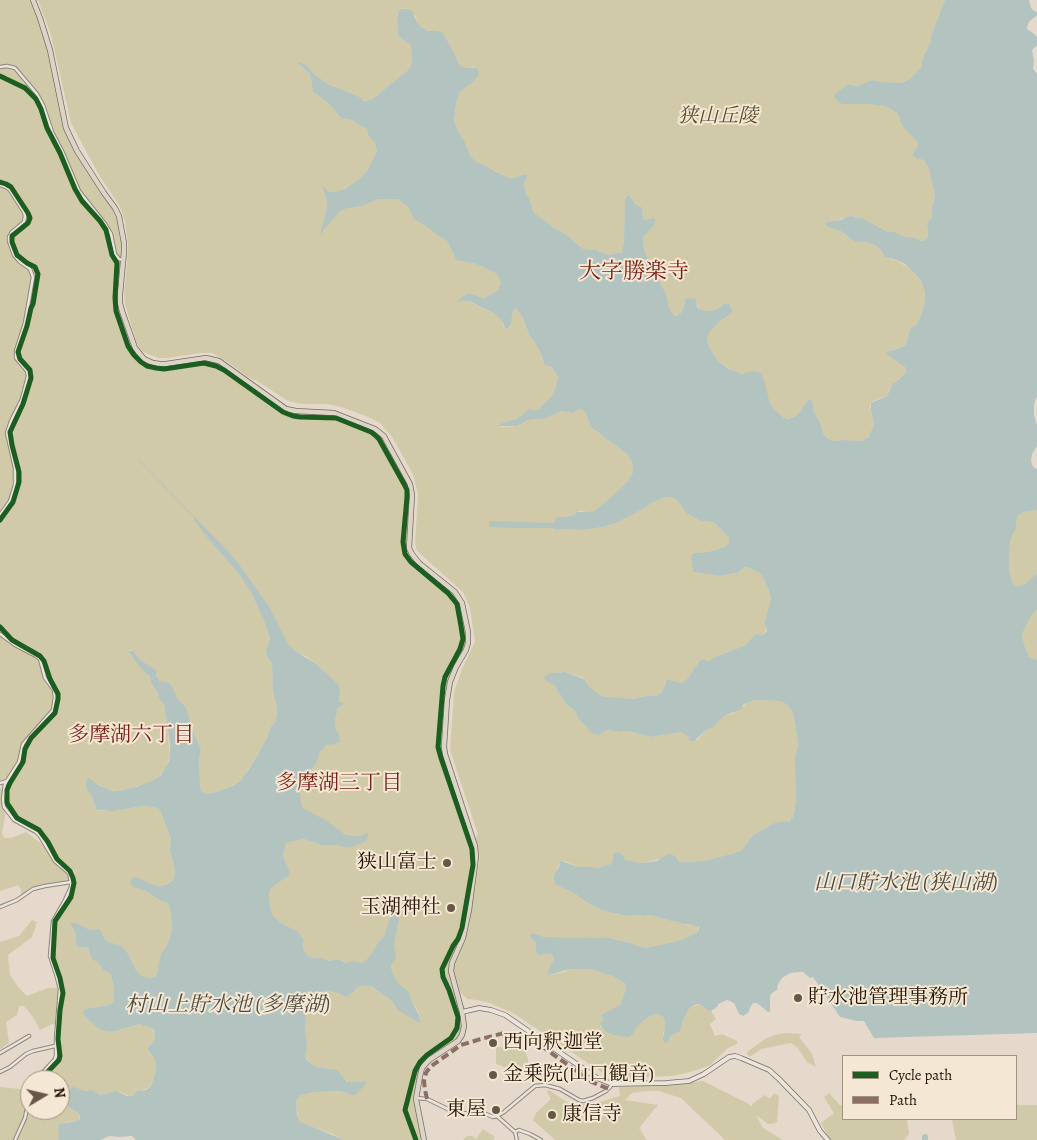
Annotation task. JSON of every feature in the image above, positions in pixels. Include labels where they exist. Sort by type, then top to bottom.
[{"type":"main road","points":[[32,0],[50,50],[66,128],[77,151],[115,208],[121,226],[124,260],[120,294],[122,311],[135,348],[144,359],[153,363],[166,364],[206,358],[219,361],[286,409],[334,413],[371,427],[384,436],[408,481],[412,494],[409,548],[420,563],[457,595],[464,611],[468,643],[450,682],[444,744],[445,754],[473,839],[476,856],[469,910],[463,938],[452,963],[464,1026],[458,1041],[422,1068],[416,1098],[424,1140]]},
{"type":"street","points":[[0,67],[15,68],[37,94],[79,191],[106,224],[111,234],[115,254],[119,259],[124,260]]},
{"type":"street","points":[[0,185],[10,190],[24,212],[24,222],[12,232],[9,241],[14,255],[30,269],[33,277],[26,320],[16,353],[18,362],[28,372],[28,378],[22,399],[7,432],[15,468],[15,485],[10,501],[0,515]]},
{"type":"street","points":[[0,634],[40,659],[46,678],[54,690],[55,697],[53,710],[24,742],[19,762],[4,788],[4,807],[14,820],[38,834],[55,861],[68,873],[71,882],[71,887],[53,921],[50,956],[60,990],[56,1056],[45,1070]]},
{"type":"street","points":[[0,782],[7,781]]},
{"type":"street","points":[[0,908],[17,900],[33,889],[71,882]]},
{"type":"street","points":[[462,1012],[480,1008],[504,1015],[597,1078],[612,1084],[689,1081],[729,1057],[737,1057],[769,1070],[779,1079],[809,1110],[820,1131],[828,1140]]},
{"type":"street","points":[[0,1053],[29,1036]]},
{"type":"street","points":[[0,1072],[10,1067],[26,1054],[56,1046]]},
{"type":"street","points":[[416,1098],[427,1099],[458,1114],[481,1112],[493,1117],[504,1112],[532,1087],[537,1085],[560,1089],[583,1101],[609,1089],[612,1084]]},
{"type":"street","points":[[497,1116],[515,1132],[517,1140]]},
{"type":"street","points":[[15,1140],[24,1120]]},
{"type":"street","points":[[515,1132],[519,1130],[541,1140]]},
{"type":"green space","points":[[0,0],[33,0],[40,18],[66,128],[77,151],[115,208],[124,243],[120,294],[131,338],[144,359],[160,364],[212,359],[286,409],[329,412],[371,427],[384,436],[411,490],[409,539],[412,554],[460,600],[468,643],[450,682],[444,747],[475,846],[469,910],[451,971],[464,1026],[458,1041],[425,1064],[416,1099],[424,1140],[344,1140],[307,1125],[298,1118],[296,1101],[301,1095],[334,1091],[354,1095],[367,1083],[348,1082],[332,1068],[317,1067],[306,1058],[305,1017],[310,1000],[315,994],[319,991],[327,991],[349,996],[358,987],[370,986],[392,1001],[397,1009],[421,1022],[421,1020],[409,992],[398,983],[392,971],[391,965],[400,916],[389,923],[384,936],[366,960],[362,963],[352,961],[346,963],[338,959],[330,961],[307,955],[303,948],[303,939],[297,931],[283,924],[274,917],[271,911],[270,890],[289,876],[290,872],[283,856],[286,843],[304,839],[321,845],[349,848],[368,833],[360,836],[346,835],[303,808],[300,793],[307,776],[326,744],[335,744],[339,735],[335,727],[335,721],[340,690],[316,664],[292,647],[289,647],[269,606],[242,568],[196,518],[211,542],[239,574],[251,592],[264,621],[270,638],[266,650],[268,658],[272,663],[273,692],[277,708],[276,720],[243,778],[229,787],[208,794],[204,793],[201,791],[200,785],[199,759],[201,751],[186,707],[178,699],[171,684],[160,681],[156,676],[157,672],[155,669],[142,661],[131,650],[128,651],[141,669],[150,677],[151,683],[164,704],[170,756],[166,767],[160,775],[148,783],[118,791],[109,790],[95,783],[87,790],[92,796],[96,809],[100,811],[143,806],[160,810],[171,839],[170,851],[175,870],[174,879],[159,886],[137,877],[136,888],[146,891],[161,901],[168,903],[171,913],[172,931],[156,976],[149,978],[140,975],[122,946],[110,944],[103,937],[76,923],[70,925],[76,934],[79,947],[88,947],[92,960],[98,962],[103,970],[111,974],[114,989],[114,1001],[111,1004],[84,1009],[83,1014],[96,1027],[104,1031],[116,1031],[139,1024],[153,1029],[155,1041],[150,1044],[147,1050],[156,1063],[153,1081],[148,1088],[136,1092],[133,1096],[120,1092],[100,1095],[92,1090],[85,1091],[75,1087],[70,1089],[70,1070],[52,1070],[61,1060],[62,1025],[52,1024],[40,1030],[24,1006],[19,1006],[17,1015],[6,1022],[9,1043],[0,1048],[0,942],[19,936],[32,920],[37,922],[32,937],[8,955],[10,975],[27,996],[48,988],[63,987],[53,958],[56,921],[75,889],[75,872],[59,858],[40,829],[18,816],[9,801],[10,787],[5,779],[0,780]]},
{"type":"green space","name":"狭山丘陵","points":[[38,0],[945,0],[921,67],[911,78],[902,83],[872,80],[858,86],[853,84],[845,86],[834,95],[842,104],[883,106],[897,113],[901,124],[919,142],[912,155],[917,159],[924,160],[929,169],[935,197],[932,206],[932,217],[927,223],[928,237],[924,241],[901,236],[895,232],[888,232],[862,218],[852,216],[828,222],[827,227],[841,231],[855,242],[875,245],[885,257],[909,268],[921,281],[925,292],[924,307],[917,324],[910,329],[906,345],[888,351],[905,367],[906,373],[890,388],[887,396],[873,401],[870,406],[874,423],[872,431],[862,441],[833,441],[827,438],[814,412],[812,401],[808,400],[794,417],[788,419],[783,417],[772,407],[767,395],[745,373],[735,372],[718,361],[706,341],[710,332],[719,322],[732,313],[721,305],[715,310],[707,311],[698,307],[696,300],[685,299],[681,313],[674,316],[669,307],[666,293],[654,273],[644,250],[643,237],[652,228],[651,219],[644,220],[643,211],[635,204],[631,196],[628,196],[625,211],[622,252],[609,255],[596,250],[583,249],[564,233],[532,212],[524,183],[528,175],[510,178],[477,162],[471,157],[454,120],[460,92],[476,78],[474,67],[460,65],[458,60],[432,31],[425,30],[418,24],[415,15],[403,8],[398,11],[397,15],[398,36],[411,45],[412,62],[408,70],[371,100],[364,101],[360,97],[328,84],[306,65],[300,65],[310,74],[313,92],[327,102],[342,119],[352,120],[367,129],[368,135],[375,142],[377,151],[363,176],[345,189],[329,192],[322,188],[327,201],[323,233],[324,229],[339,212],[345,209],[362,206],[379,199],[398,199],[408,207],[415,219],[447,241],[456,260],[476,264],[497,274],[502,283],[498,290],[484,298],[468,293],[458,302],[468,301],[495,314],[503,322],[504,328],[512,319],[513,311],[516,308],[523,318],[530,337],[544,362],[556,373],[558,378],[554,392],[539,409],[533,409],[517,419],[497,425],[502,427],[519,426],[528,420],[561,411],[572,413],[581,409],[585,412],[591,427],[627,454],[632,462],[633,472],[628,481],[594,511],[579,511],[574,515],[556,517],[554,523],[512,523],[515,528],[582,530],[603,527],[618,522],[661,499],[666,497],[674,498],[686,513],[701,521],[715,523],[729,538],[729,543],[725,547],[708,552],[695,553],[691,559],[693,572],[720,576],[740,572],[743,568],[747,567],[761,574],[768,588],[771,599],[765,634],[755,634],[746,645],[709,661],[703,659],[698,662],[688,678],[681,683],[667,679],[662,692],[656,696],[633,699],[601,696],[590,687],[584,678],[565,672],[552,673],[546,681],[554,685],[566,704],[576,712],[577,717],[588,729],[600,734],[608,730],[628,731],[651,737],[681,732],[697,740],[706,730],[714,727],[726,715],[732,714],[746,703],[755,700],[781,701],[793,712],[798,743],[795,758],[796,802],[793,817],[789,822],[774,823],[753,835],[741,851],[705,861],[680,862],[676,859],[660,859],[643,863],[626,860],[618,852],[613,856],[613,863],[598,868],[579,867],[562,860],[558,866],[555,884],[597,908],[626,916],[651,915],[697,926],[699,929],[696,933],[682,940],[645,948],[609,938],[544,937],[533,933],[540,955],[549,954],[554,958],[549,975],[570,969],[594,970],[612,976],[626,984],[621,1004],[601,1016],[603,1020],[600,1023],[600,1027],[606,1032],[631,1036],[647,1018],[658,1014],[664,1018],[663,1035],[669,1041],[671,1036],[678,1032],[690,1007],[700,1004],[711,1011],[716,1019],[710,1024],[715,1036],[722,1034],[737,1041],[737,1044],[728,1048],[710,1065],[672,1076],[616,1078],[606,1075],[513,1013],[490,1003],[467,999],[460,992],[454,966],[469,927],[480,858],[476,838],[478,834],[450,750],[454,692],[462,669],[475,642],[470,608],[463,592],[417,551],[415,543],[418,494],[413,474],[392,437],[380,423],[366,416],[327,404],[301,404],[288,401],[212,353],[159,358],[140,349],[125,304],[124,294],[128,245],[125,222],[119,205],[99,175],[71,123],[51,35]]},
{"type":"green space","points":[[1037,510],[1037,573],[1024,585],[1017,586],[1013,584],[1009,571],[1010,541],[1016,528],[1017,517],[1024,512]]},
{"type":"green space","points":[[1037,609],[1037,660],[1029,657],[1022,636],[1031,616]]},
{"type":"green space","points":[[0,788],[3,790],[5,816],[2,833],[4,838],[11,838],[26,832],[42,844],[53,861],[65,872],[69,879],[67,882],[44,884],[30,888],[21,896],[21,889],[18,885],[0,891]]},
{"type":"green space","points":[[785,1033],[801,1034],[799,1037],[812,1054],[816,1067],[807,1062],[798,1048],[791,1043],[761,1049],[751,1056],[747,1055],[747,1052],[765,1039]]},
{"type":"green space","points":[[496,1047],[524,1048],[528,1064],[547,1066],[546,1081],[536,1081],[515,1068],[496,1064]]},
{"type":"green space","points":[[703,1081],[749,1104],[751,1107],[753,1103],[765,1095],[770,1099],[774,1093],[779,1096],[777,1122],[768,1124],[756,1115],[763,1128],[783,1140],[725,1140],[681,1098],[659,1091],[632,1093],[625,1100],[658,1105],[639,1128],[647,1140],[555,1140],[533,1120],[536,1113],[551,1099],[547,1092],[549,1090],[573,1106],[578,1104],[594,1104],[620,1096],[619,1087]]},
{"type":"green space","points":[[0,1087],[20,1089],[20,1120],[70,1120],[70,1108],[79,1114],[79,1120],[66,1122],[58,1140],[0,1140]]},
{"type":"green space","points":[[829,1093],[842,1105],[842,1120],[907,1120],[909,1134],[904,1140],[830,1140],[821,1123],[834,1113],[824,1097]]},
{"type":"green space","points":[[1017,1105],[1037,1105],[1037,1140],[956,1140],[952,1120],[1017,1120]]},
{"type":"green space","points":[[483,1129],[495,1137],[493,1140],[463,1140],[467,1136],[472,1136],[476,1139]]},
{"type":"water","name":"山口貯水池 (狭山湖)","points":[[945,0],[1029,0],[1031,8],[1037,12],[1037,15],[1029,22],[1027,29],[1037,37],[1037,45],[1032,50],[1033,69],[1037,74],[1037,397],[1034,405],[1034,415],[1037,425],[1037,446],[1032,454],[1031,461],[1033,467],[1037,469],[1037,510],[1024,512],[1017,517],[1016,528],[1010,541],[1009,571],[1013,584],[1017,586],[1024,585],[1037,573],[1037,609],[1031,616],[1022,636],[1029,657],[1037,660],[1037,1033],[874,1038],[864,1021],[840,1017],[813,977],[810,978],[803,972],[799,972],[790,973],[782,978],[777,990],[770,996],[770,1012],[757,1003],[753,1003],[748,1013],[743,1016],[739,1014],[734,1003],[727,1000],[718,1004],[711,1011],[697,1004],[690,1007],[680,1031],[671,1036],[668,1042],[665,1043],[663,1040],[664,1018],[658,1014],[647,1018],[629,1037],[614,1035],[606,1032],[601,1027],[600,1023],[603,1020],[601,1015],[621,1004],[626,984],[612,976],[594,970],[570,969],[549,975],[548,971],[554,959],[553,956],[549,954],[538,955],[536,943],[530,935],[533,933],[544,937],[609,938],[645,948],[682,940],[696,933],[699,927],[651,915],[626,916],[597,908],[555,884],[554,875],[560,863],[562,860],[579,867],[598,868],[611,864],[613,854],[618,852],[626,860],[643,863],[657,861],[668,854],[675,856],[680,862],[705,861],[741,851],[753,835],[774,823],[789,822],[793,817],[796,802],[795,758],[798,743],[793,712],[781,701],[755,700],[744,704],[741,709],[726,715],[714,727],[706,730],[694,741],[690,741],[688,736],[681,732],[651,737],[628,731],[608,730],[599,735],[593,734],[588,729],[577,717],[576,712],[566,704],[554,685],[544,678],[552,673],[565,672],[584,679],[601,696],[633,699],[656,696],[662,692],[667,679],[681,683],[688,678],[700,660],[709,661],[746,645],[755,634],[765,634],[767,630],[765,622],[771,599],[768,588],[761,574],[747,567],[738,573],[720,576],[693,572],[691,559],[693,553],[708,552],[725,547],[729,543],[729,538],[715,523],[701,521],[686,513],[674,498],[666,497],[661,499],[618,522],[603,527],[582,530],[489,527],[489,521],[554,523],[556,517],[566,517],[577,512],[594,511],[628,481],[633,472],[632,462],[627,454],[591,427],[585,412],[581,409],[573,413],[561,411],[545,418],[528,420],[518,426],[497,426],[517,419],[529,409],[539,409],[554,392],[558,378],[556,373],[551,367],[545,365],[541,354],[530,337],[523,318],[516,308],[513,311],[509,327],[505,329],[503,322],[495,314],[469,301],[456,302],[468,293],[484,298],[498,290],[501,283],[497,274],[476,264],[456,260],[447,241],[414,219],[408,207],[398,199],[379,199],[362,206],[345,209],[339,212],[324,229],[322,235],[321,231],[326,214],[327,201],[322,187],[329,192],[345,189],[363,176],[377,151],[375,143],[368,135],[367,129],[352,120],[342,119],[327,102],[313,92],[310,74],[297,62],[306,65],[328,84],[360,97],[364,101],[371,100],[408,70],[412,62],[411,45],[398,36],[397,20],[398,11],[401,9],[412,11],[421,27],[428,31],[443,33],[460,65],[476,68],[479,71],[479,75],[473,82],[460,92],[454,120],[471,157],[477,162],[510,178],[528,175],[524,183],[525,192],[530,200],[533,212],[564,233],[583,249],[596,250],[609,255],[622,252],[625,201],[626,197],[630,195],[635,204],[642,208],[644,220],[653,218],[656,220],[652,228],[643,237],[644,250],[654,273],[666,293],[669,307],[674,316],[681,313],[685,299],[689,298],[696,299],[697,307],[707,311],[715,310],[724,304],[729,304],[732,313],[719,322],[707,338],[709,347],[718,361],[729,369],[741,374],[753,371],[761,373],[772,407],[783,417],[788,419],[794,417],[810,399],[824,435],[827,438],[833,441],[862,441],[868,437],[873,428],[871,403],[887,396],[892,385],[906,373],[905,367],[886,352],[906,345],[910,329],[917,324],[924,307],[925,292],[921,281],[905,264],[885,257],[875,245],[855,242],[841,231],[827,227],[825,224],[852,216],[862,218],[888,232],[895,232],[901,236],[924,241],[928,237],[927,223],[932,217],[932,206],[935,197],[929,169],[924,160],[917,159],[912,155],[918,142],[903,127],[897,113],[883,106],[842,104],[835,99],[834,95],[850,84],[858,86],[872,80],[902,83],[911,78],[921,67]]},
{"type":"water","name":"村山上貯水池 (多摩湖)","points":[[195,517],[242,568],[269,606],[289,646],[316,664],[338,684],[340,690],[339,701],[344,704],[338,708],[335,721],[340,742],[326,745],[320,752],[317,762],[303,785],[300,793],[301,801],[303,808],[325,820],[346,835],[360,836],[368,833],[368,837],[366,841],[349,848],[321,845],[304,839],[286,843],[283,856],[290,872],[289,876],[270,890],[271,911],[274,917],[297,931],[303,939],[303,948],[307,955],[330,961],[338,959],[346,963],[352,961],[362,963],[384,936],[391,916],[396,913],[400,914],[394,947],[396,958],[391,965],[392,971],[398,983],[409,992],[421,1022],[401,1012],[392,1001],[368,986],[358,987],[346,997],[327,991],[317,992],[311,998],[306,1012],[307,1046],[305,1056],[307,1060],[317,1067],[335,1069],[347,1082],[367,1082],[355,1095],[337,1091],[314,1092],[301,1095],[296,1101],[297,1115],[301,1122],[344,1140],[136,1140],[132,1136],[109,1136],[101,1140],[58,1140],[58,1126],[60,1124],[79,1120],[80,1118],[78,1113],[70,1108],[70,1089],[75,1087],[85,1091],[92,1090],[100,1095],[116,1091],[127,1096],[133,1096],[137,1091],[146,1090],[150,1087],[156,1070],[155,1059],[147,1049],[155,1039],[152,1028],[139,1024],[116,1031],[104,1031],[96,1027],[83,1014],[84,1009],[111,1004],[114,1001],[114,989],[111,974],[103,970],[98,962],[92,960],[88,947],[76,945],[76,934],[70,924],[76,923],[90,930],[99,929],[108,942],[122,946],[140,975],[149,978],[156,976],[161,954],[168,943],[172,931],[171,913],[168,903],[161,901],[146,891],[133,887],[130,882],[132,878],[137,877],[159,886],[167,884],[174,879],[175,870],[170,851],[171,839],[160,810],[143,806],[112,811],[98,810],[86,785],[89,778],[98,785],[113,791],[136,787],[161,775],[169,761],[170,745],[164,704],[158,697],[159,695],[151,683],[150,677],[141,669],[128,651],[133,651],[142,661],[155,669],[157,672],[156,676],[160,681],[171,684],[178,699],[186,707],[201,749],[199,759],[200,785],[201,791],[204,793],[208,794],[219,791],[240,781],[249,769],[276,720],[277,708],[273,692],[272,663],[268,658],[266,650],[270,638],[264,621],[251,592],[239,574],[194,520]]},
{"type":"waterway","points":[[138,459],[195,518]]},
{"type":"marked path","points":[[427,1099],[424,1081],[430,1067],[461,1045],[504,1033],[528,1038],[592,1082],[609,1089]]},
{"type":"cycle path","points":[[0,76],[25,88],[36,99],[75,189],[82,201],[106,230],[112,255],[117,263],[116,311],[128,346],[134,355],[147,366],[156,368],[164,369],[204,363],[216,366],[283,412],[300,417],[336,418],[375,435],[407,490],[403,542],[405,554],[411,562],[448,593],[457,604],[463,639],[460,649],[445,677],[438,747],[472,849],[473,865],[462,928],[442,969],[443,977],[458,1017],[457,1028],[451,1038],[420,1062],[415,1071],[405,1110],[416,1140]]},
{"type":"cycle path","points":[[0,182],[11,187],[28,213],[30,218],[28,223],[12,236],[12,242],[17,255],[35,267],[38,274],[33,304],[18,352],[20,359],[30,370],[31,378],[23,404],[10,432],[19,472],[19,482],[13,502],[0,520]]},
{"type":"cycle path","points":[[0,627],[12,640],[40,656],[58,694],[55,713],[31,738],[25,749],[23,762],[7,790],[7,803],[17,818],[39,830],[57,859],[70,871],[74,883],[71,897],[55,921],[53,958],[63,993],[58,1039],[60,1056],[59,1060],[50,1070]]},
{"type":"place","name":"狭山富士","points":[[447,863]]},
{"type":"place","name":"玉湖神社","points":[[451,908]]},
{"type":"place","name":"貯水池管理事務所","points":[[798,998]]},
{"type":"place","name":"西向釈迦堂","points":[[493,1043]]},
{"type":"place","name":"金乗院(山口観音)","points":[[493,1075]]},
{"type":"place","name":"東屋","points":[[496,1110]]},
{"type":"place","name":"康信寺","points":[[552,1115]]},
{"type":"district","name":"大字勝楽寺","points":[[634,273]]},
{"type":"district","name":"多摩湖六丁目","points":[[131,736]]},
{"type":"district","name":"多摩湖三丁目","points":[[339,784]]}]
